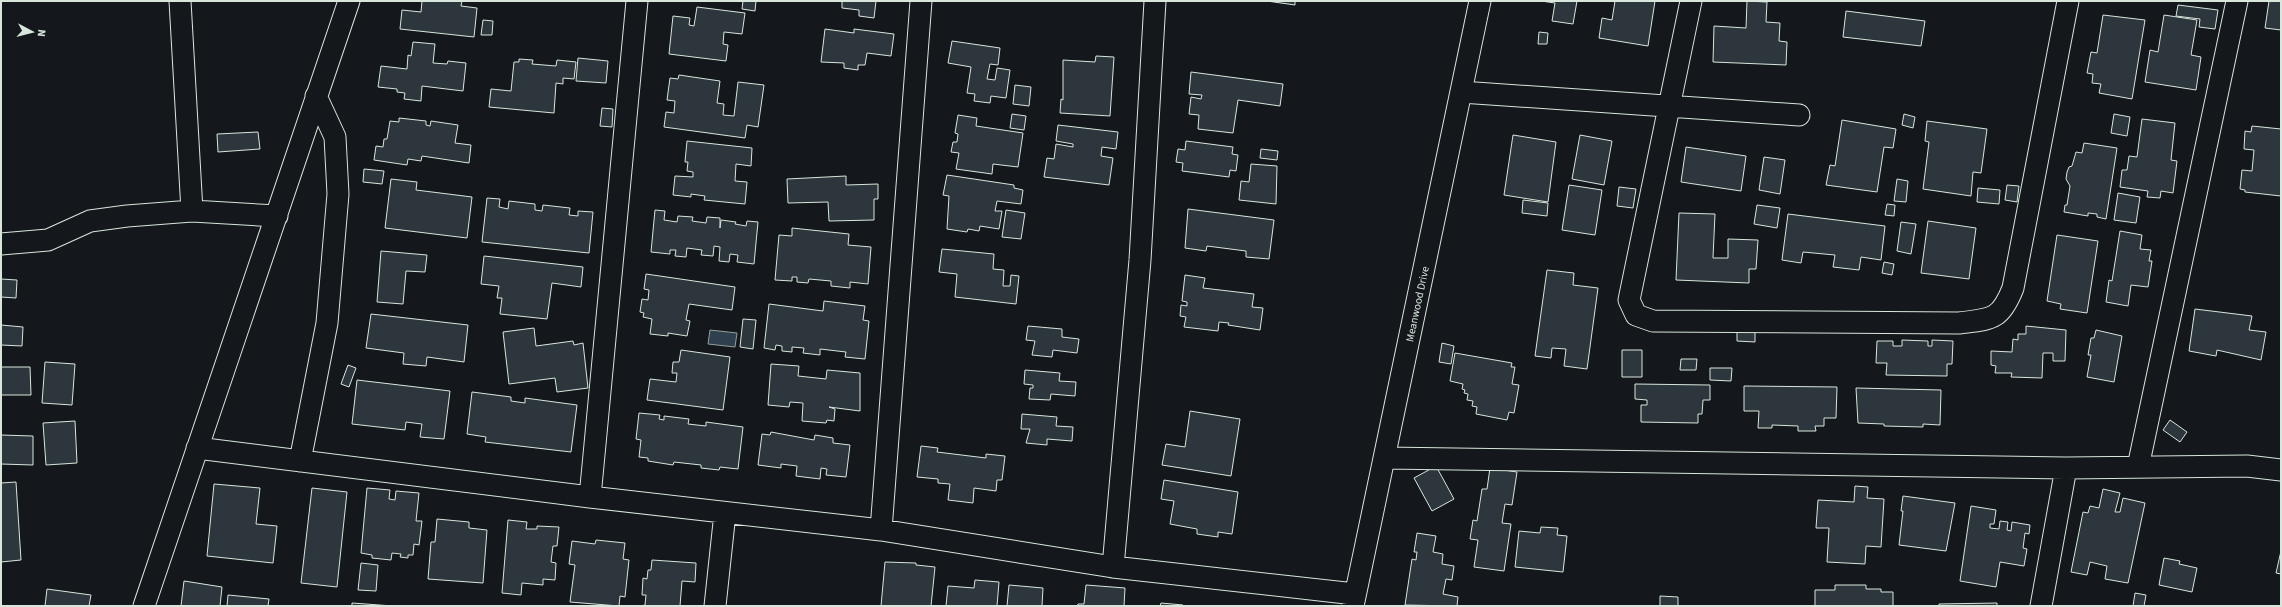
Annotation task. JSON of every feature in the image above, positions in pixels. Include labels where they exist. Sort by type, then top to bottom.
[{"type":"street","points":[[180,1],[192,211]]},
{"type":"street","points":[[144,606],[349,1]]},
{"type":"street","points":[[590,498],[637,1]]},
{"type":"street","points":[[881,530],[921,1]]},
{"type":"street","points":[[1113,567],[1140,260],[1155,1]]},
{"type":"street","name":"Meanwood Drive","points":[[1354,600],[1480,1]]},
{"type":"street","points":[[1691,1],[1668,106],[1629,300],[1636,315],[1653,321],[1959,323],[1990,319],[2005,308],[2013,288],[2068,1]]},
{"type":"street","points":[[2138,467],[2237,1]]},
{"type":"street","points":[[1461,92],[1799,115]]},
{"type":"street","points":[[300,461],[327,323],[338,194],[335,137],[316,96]]},
{"type":"street","points":[[1,244],[48,240],[90,221],[127,216],[192,211],[276,216]]},
{"type":"street","points":[[197,448],[590,498],[881,530],[1113,567],[1354,600]]},
{"type":"street","points":[[1385,458],[2066,468],[2248,466],[2281,470]]},
{"type":"street","points":[[2041,606],[2066,468]]},
{"type":"street","points":[[715,606],[725,513]]},
{"type":"water","points":[[710,330],[737,333],[735,347],[708,344]]},
{"type":"building","points":[[422,1],[462,1],[461,6],[477,8],[474,37],[400,29],[402,10],[421,12]]},
{"type":"building","points":[[743,1],[756,1],[755,11],[742,9]]},
{"type":"building","points":[[842,1],[876,1],[874,18],[859,16],[859,10],[842,8]]},
{"type":"building","points":[[1267,1],[1295,1],[1295,5]]},
{"type":"building","points":[[1541,1],[1577,1],[1573,24],[1552,21],[1555,3]]},
{"type":"building","points":[[1615,1],[1655,1],[1648,46],[1599,38],[1602,18],[1612,20]]},
{"type":"building","points":[[1747,1],[1767,2],[1766,22],[1780,23],[1779,41],[1787,42],[1786,65],[1713,62],[1714,26],[1746,28]]},
{"type":"building","points":[[2269,1],[2281,1],[2281,30],[2265,28]]},
{"type":"building","points":[[2178,5],[2218,10],[2215,29],[2199,27],[2200,19],[2176,16]]},
{"type":"building","points":[[697,7],[745,13],[742,34],[724,32],[723,44],[728,45],[726,61],[669,54],[673,16],[690,18],[689,25],[694,26]]},
{"type":"building","points":[[1846,11],[1925,21],[1921,46],[1843,37]]},
{"type":"building","points":[[2103,15],[2145,20],[2132,99],[2099,93],[2101,84],[2092,83],[2093,74],[2087,73],[2091,52],[2097,53]]},
{"type":"building","points":[[2164,15],[2197,20],[2191,55],[2201,57],[2196,90],[2145,82],[2150,50],[2158,52]]},
{"type":"building","points":[[483,20],[493,21],[492,35],[481,35]]},
{"type":"building","points":[[825,29],[854,33],[854,29],[894,34],[891,56],[867,53],[865,65],[858,65],[858,70],[844,68],[844,63],[821,62]]},
{"type":"building","points":[[1539,32],[1548,33],[1547,44],[1538,44]]},
{"type":"building","points":[[952,41],[1000,48],[998,65],[990,64],[987,79],[995,80],[997,68],[1010,70],[1006,98],[991,96],[990,103],[974,101],[975,94],[967,93],[971,67],[948,63]]},
{"type":"building","points":[[413,42],[435,44],[433,63],[447,64],[448,61],[466,63],[463,91],[422,86],[421,101],[404,99],[405,93],[397,92],[397,89],[378,87],[381,66],[407,69],[408,55],[411,56]]},
{"type":"building","points":[[1096,56],[1114,57],[1110,116],[1060,113],[1061,99],[1063,100],[1063,60],[1095,62]]},
{"type":"building","points":[[578,58],[608,61],[606,83],[576,81]]},
{"type":"building","points":[[519,59],[533,60],[532,64],[556,66],[557,60],[576,62],[574,79],[563,78],[563,84],[556,83],[554,113],[489,107],[491,89],[511,91],[514,62],[519,62]]},
{"type":"building","points":[[1191,72],[1283,84],[1280,106],[1238,100],[1233,133],[1198,129],[1199,115],[1189,114],[1191,97],[1201,99],[1202,95],[1189,94]]},
{"type":"building","points":[[679,75],[720,81],[717,103],[724,104],[723,115],[734,116],[738,82],[764,85],[758,127],[747,125],[745,138],[664,127],[666,112],[674,113],[675,101],[667,100],[670,78],[678,79]]},
{"type":"building","points":[[1015,85],[1031,87],[1029,106],[1013,104]]},
{"type":"building","points":[[602,108],[613,109],[612,127],[600,126]]},
{"type":"building","points":[[1012,114],[1026,116],[1024,130],[1010,128]]},
{"type":"building","points":[[1904,114],[1915,117],[1913,128],[1902,125]]},
{"type":"building","points":[[2114,114],[2130,117],[2127,136],[2111,133]]},
{"type":"building","points":[[958,115],[977,118],[976,126],[1023,133],[1018,167],[993,164],[992,174],[956,169],[959,153],[951,152],[953,142],[957,142],[958,134],[955,133]]},
{"type":"building","points":[[399,118],[426,121],[426,125],[430,126],[431,121],[458,125],[455,143],[471,145],[469,163],[422,156],[421,161],[408,159],[407,165],[374,160],[376,146],[383,147],[384,139],[387,139],[390,121],[399,122]]},
{"type":"building","points":[[2142,119],[2175,123],[2171,160],[2177,161],[2173,193],[2161,191],[2160,198],[2147,197],[2148,191],[2120,187],[2122,170],[2127,170],[2129,156],[2137,157]]},
{"type":"building","points":[[1842,120],[1896,129],[1893,148],[1884,147],[1877,192],[1826,185],[1830,165],[1835,166]]},
{"type":"building","points":[[1927,121],[1987,129],[1981,173],[1973,172],[1971,196],[1923,189],[1929,142],[1925,141]]},
{"type":"building","points":[[1058,125],[1118,132],[1116,149],[1102,147],[1101,156],[1113,158],[1109,185],[1044,177],[1047,158],[1054,159],[1056,144],[1073,147],[1073,144],[1056,141]]},
{"type":"building","points":[[2252,126],[2281,129],[2281,196],[2245,192],[2245,190],[2240,189],[2242,170],[2252,171],[2254,150],[2244,149],[2245,131],[2251,132]]},
{"type":"building","points":[[258,132],[260,149],[218,152],[217,134]]},
{"type":"building","points":[[1513,135],[1556,142],[1548,202],[1504,195]]},
{"type":"building","points":[[1580,135],[1612,141],[1604,185],[1572,179]]},
{"type":"building","points":[[687,141],[752,148],[751,166],[736,164],[735,181],[747,182],[745,204],[704,200],[705,196],[691,194],[691,197],[673,195],[675,176],[693,177],[693,172],[687,171],[688,162],[685,162]]},
{"type":"building","points":[[1186,141],[1233,147],[1232,154],[1238,155],[1236,171],[1230,170],[1229,177],[1182,171],[1183,163],[1176,162],[1178,149],[1185,150]]},
{"type":"building","points":[[2084,143],[2117,148],[2106,219],[2097,217],[2097,214],[2088,213],[2088,216],[2064,212],[2065,205],[2067,205],[2070,186],[2066,179],[2067,172],[2069,167],[2072,166],[2076,152],[2082,153]]},
{"type":"building","points":[[1686,147],[1746,156],[1741,191],[1681,182]]},
{"type":"building","points":[[1261,149],[1278,151],[1277,160],[1260,158]]},
{"type":"building","points":[[1764,157],[1785,160],[1780,194],[1759,190]]},
{"type":"building","points":[[1251,164],[1277,166],[1276,204],[1239,200],[1241,181],[1249,182]]},
{"type":"building","points":[[364,169],[384,171],[382,184],[363,182]]},
{"type":"building","points":[[947,175],[1014,185],[1014,188],[1023,190],[1021,204],[997,201],[995,211],[1002,211],[999,229],[980,226],[979,231],[968,229],[967,232],[947,229],[949,196],[943,195]]},
{"type":"building","points":[[846,176],[846,185],[878,184],[878,199],[874,199],[874,220],[829,221],[828,202],[788,203],[787,179]]},
{"type":"building","points":[[391,179],[417,182],[416,190],[472,197],[467,238],[385,228]]},
{"type":"building","points":[[1897,179],[1908,181],[1906,202],[1894,201]]},
{"type":"building","points":[[1569,185],[1602,190],[1595,235],[1562,230]]},
{"type":"building","points":[[2007,185],[2019,186],[2017,202],[2005,200]]},
{"type":"building","points":[[1619,187],[1636,189],[1633,208],[1617,206]]},
{"type":"building","points":[[1978,188],[2000,190],[1999,204],[1977,202]]},
{"type":"building","points":[[2118,193],[2140,197],[2136,223],[2114,220]]},
{"type":"building","points":[[487,198],[500,199],[499,207],[508,209],[509,201],[535,204],[535,210],[542,211],[543,205],[570,208],[569,215],[578,216],[578,211],[593,212],[589,253],[482,242]]},
{"type":"building","points":[[1523,200],[1548,203],[1547,216],[1522,213]]},
{"type":"building","points":[[1887,204],[1895,205],[1894,216],[1885,215]]},
{"type":"building","points":[[1757,205],[1780,208],[1777,228],[1754,224]]},
{"type":"building","points":[[1188,209],[1274,220],[1269,259],[1246,257],[1246,251],[1207,246],[1206,251],[1185,248]]},
{"type":"building","points":[[655,210],[665,211],[664,220],[677,222],[678,216],[693,217],[692,221],[706,223],[707,217],[720,218],[720,228],[721,220],[736,222],[735,224],[746,226],[747,221],[758,222],[754,264],[737,262],[738,255],[730,254],[729,262],[719,261],[720,247],[714,246],[713,256],[701,255],[702,250],[687,248],[686,257],[675,256],[676,250],[670,250],[670,254],[651,252]]},
{"type":"building","points":[[1006,210],[1025,213],[1021,239],[1002,237]]},
{"type":"building","points":[[1679,213],[1715,214],[1713,258],[1728,258],[1728,239],[1758,240],[1756,269],[1749,269],[1749,283],[1676,280]]},
{"type":"building","points":[[1788,214],[1885,226],[1881,260],[1861,257],[1859,270],[1833,267],[1835,255],[1803,252],[1801,263],[1782,260]]},
{"type":"building","points":[[1928,221],[1976,228],[1969,279],[1921,273]]},
{"type":"building","points":[[1901,222],[1916,224],[1911,254],[1897,251]]},
{"type":"building","points":[[792,228],[849,234],[848,245],[871,247],[868,284],[850,282],[850,288],[831,286],[831,281],[809,279],[808,283],[797,282],[797,277],[792,277],[792,281],[775,280],[779,235],[792,236]]},
{"type":"building","points":[[2120,231],[2142,235],[2140,249],[2151,250],[2149,261],[2152,261],[2148,287],[2131,285],[2128,306],[2106,302],[2109,280],[2112,281]]},
{"type":"building","points":[[2057,235],[2098,241],[2087,313],[2060,309],[2061,304],[2047,301]]},
{"type":"building","points":[[942,249],[994,254],[993,269],[1004,270],[1003,286],[1010,286],[1011,275],[1019,276],[1016,304],[955,297],[957,274],[939,272]]},
{"type":"building","points":[[381,251],[427,255],[425,272],[406,271],[403,304],[377,302]]},
{"type":"building","points":[[484,256],[583,267],[581,287],[552,283],[547,319],[500,314],[502,298],[497,298],[499,286],[481,284]]},
{"type":"building","points":[[1884,262],[1894,264],[1892,275],[1882,273]]},
{"type":"building","points":[[1547,270],[1574,273],[1573,285],[1598,288],[1587,369],[1564,366],[1566,349],[1552,348],[1551,358],[1535,356]]},
{"type":"building","points":[[646,274],[735,287],[732,310],[689,304],[686,320],[690,321],[687,336],[668,333],[668,336],[650,334],[652,319],[643,317],[644,313],[640,312],[642,299],[648,300],[649,290],[644,289]]},
{"type":"building","points":[[1185,275],[1205,278],[1203,288],[1254,294],[1252,307],[1263,308],[1260,330],[1228,325],[1229,323],[1219,322],[1218,331],[1184,327],[1186,317],[1180,316],[1181,305],[1187,306],[1187,302],[1182,301]]},
{"type":"building","points":[[1,279],[17,280],[16,298],[1,297]]},
{"type":"building","points":[[824,301],[865,306],[863,320],[869,321],[865,359],[845,357],[846,352],[820,349],[820,355],[803,353],[804,348],[792,347],[792,352],[782,351],[782,346],[776,345],[775,350],[764,348],[769,304],[823,311]]},
{"type":"building","points":[[2195,309],[2252,316],[2249,330],[2266,332],[2261,360],[2217,350],[2216,356],[2189,351]]},
{"type":"building","points":[[371,314],[468,325],[464,362],[427,357],[426,366],[403,364],[404,353],[366,348]]},
{"type":"building","points":[[743,319],[756,320],[753,349],[740,347]]},
{"type":"building","points":[[1,325],[23,327],[22,346],[1,345]]},
{"type":"building","points":[[1028,326],[1062,329],[1062,337],[1079,339],[1077,353],[1053,350],[1052,357],[1032,355],[1035,341],[1026,340]]},
{"type":"building","points":[[2026,326],[2066,330],[2065,361],[2053,361],[2053,353],[2043,353],[2042,378],[2011,377],[2012,373],[1995,373],[1996,366],[1991,365],[1991,351],[2012,352],[2013,339],[2018,340],[2018,334],[2026,334]]},
{"type":"building","points":[[534,328],[536,346],[573,341],[574,345],[583,343],[588,388],[557,392],[555,378],[509,384],[503,332]]},
{"type":"building","points":[[1737,329],[1755,329],[1755,342],[1737,341]]},
{"type":"building","points":[[2096,330],[2122,336],[2114,382],[2087,377],[2091,355],[2088,355],[2091,338],[2094,338]]},
{"type":"building","points":[[1902,340],[1928,341],[1928,346],[1932,346],[1932,340],[1953,341],[1952,364],[1947,364],[1947,376],[1886,375],[1887,363],[1876,363],[1877,341],[1893,341],[1893,346],[1902,346]]},
{"type":"building","points":[[1442,343],[1454,346],[1451,364],[1439,362]]},
{"type":"building","points":[[681,350],[730,357],[723,410],[647,400],[650,379],[676,382],[677,373],[672,373],[673,362],[679,362]]},
{"type":"building","points":[[1622,350],[1642,350],[1642,377],[1622,377]]},
{"type":"building","points":[[1455,353],[1512,363],[1511,367],[1515,367],[1512,384],[1519,385],[1514,413],[1509,412],[1507,420],[1476,414],[1477,407],[1472,406],[1473,401],[1467,400],[1468,394],[1464,393],[1465,390],[1462,389],[1463,384],[1450,381]]},
{"type":"building","points":[[1681,359],[1697,359],[1696,370],[1680,370]]},
{"type":"building","points":[[45,362],[75,364],[72,405],[42,403]]},
{"type":"building","points":[[771,364],[799,366],[798,376],[826,379],[827,370],[860,373],[860,411],[829,407],[835,409],[834,421],[827,420],[826,423],[802,421],[803,403],[790,402],[789,407],[768,405]]},
{"type":"building","points":[[348,365],[356,368],[349,387],[341,384]]},
{"type":"building","points":[[1,367],[30,367],[31,395],[1,395]]},
{"type":"building","points":[[1710,368],[1732,368],[1731,381],[1710,380]]},
{"type":"building","points":[[1025,370],[1060,373],[1059,381],[1076,382],[1075,396],[1051,394],[1050,400],[1029,399],[1030,388],[1033,388],[1033,385],[1024,384]]},
{"type":"building","points":[[357,380],[450,391],[444,439],[420,437],[422,424],[406,422],[405,430],[352,424]]},
{"type":"building","points":[[1635,384],[1710,385],[1710,400],[1703,400],[1702,414],[1698,414],[1698,423],[1641,422],[1641,405],[1647,405],[1647,400],[1635,399]]},
{"type":"building","points":[[1744,386],[1837,387],[1836,418],[1824,418],[1824,426],[1815,426],[1816,431],[1798,431],[1798,426],[1772,425],[1772,428],[1758,428],[1759,411],[1744,411]]},
{"type":"building","points":[[1856,388],[1941,390],[1940,425],[1923,424],[1923,427],[1884,426],[1884,424],[1858,423]]},
{"type":"building","points":[[472,392],[511,397],[511,401],[525,403],[525,398],[577,405],[571,452],[485,442],[486,437],[467,434]]},
{"type":"building","points":[[1190,411],[1240,419],[1231,476],[1162,465],[1166,444],[1185,447]]},
{"type":"building","points":[[639,413],[660,415],[659,419],[664,420],[664,416],[689,419],[688,424],[706,426],[706,422],[743,427],[738,469],[720,467],[719,470],[701,468],[701,465],[674,462],[673,465],[648,461],[648,458],[639,457],[641,440],[636,439]]},
{"type":"building","points":[[1022,414],[1057,417],[1056,426],[1073,427],[1072,441],[1047,439],[1047,445],[1026,443],[1030,429],[1021,429]]},
{"type":"building","points":[[2170,420],[2187,432],[2180,442],[2163,430]]},
{"type":"building","points":[[75,421],[77,463],[46,465],[43,423]]},
{"type":"building","points":[[771,432],[814,440],[815,435],[833,438],[833,443],[850,445],[846,477],[826,475],[827,469],[821,468],[820,479],[796,476],[797,466],[781,464],[781,468],[758,465],[762,434],[770,435]]},
{"type":"building","points":[[1,435],[33,436],[33,465],[1,464]]},
{"type":"building","points":[[921,446],[938,448],[937,452],[986,458],[986,454],[1005,456],[1002,480],[997,480],[996,491],[974,488],[973,503],[948,500],[950,484],[938,483],[938,479],[917,477]]},
{"type":"building","points":[[1436,466],[1454,499],[1432,511],[1414,478]]},
{"type":"building","points":[[1490,468],[1517,472],[1512,505],[1505,504],[1502,523],[1511,524],[1504,571],[1474,567],[1478,540],[1470,539],[1473,520],[1477,521],[1482,489],[1487,489]]},
{"type":"building","points":[[1164,480],[1238,492],[1232,534],[1218,532],[1218,537],[1197,534],[1197,529],[1170,524],[1174,501],[1161,499]]},
{"type":"building","points":[[16,482],[21,560],[1,562],[1,483]]},
{"type":"building","points":[[214,484],[260,488],[256,524],[277,526],[273,563],[207,556]]},
{"type":"building","points":[[1855,486],[1868,487],[1867,498],[1884,499],[1881,547],[1866,546],[1865,564],[1827,562],[1829,528],[1816,528],[1818,500],[1854,502]]},
{"type":"building","points":[[312,488],[347,492],[337,587],[301,583]]},
{"type":"building","points":[[367,488],[390,490],[389,499],[395,500],[396,491],[419,493],[416,521],[422,521],[419,545],[414,544],[413,555],[408,555],[408,558],[400,557],[401,554],[392,553],[391,560],[372,558],[372,555],[361,553]]},
{"type":"building","points":[[2103,489],[2120,493],[2115,512],[2120,512],[2123,498],[2145,503],[2128,583],[2105,579],[2107,566],[2090,562],[2087,575],[2071,572],[2083,512],[2088,513],[2090,506],[2099,508]]},
{"type":"building","points":[[1903,496],[1955,503],[1946,551],[1899,545],[1903,511],[1901,511]]},
{"type":"building","points":[[1971,506],[1996,510],[1994,524],[1990,524],[1990,528],[1999,529],[2000,521],[2008,522],[2007,530],[2011,531],[2012,522],[2030,525],[2029,534],[2025,533],[2023,548],[2027,549],[2024,566],[2000,562],[1996,587],[1960,581]]},
{"type":"building","points":[[437,519],[469,522],[469,528],[487,530],[483,583],[428,579],[431,542],[435,542]]},
{"type":"building","points":[[508,520],[527,522],[526,529],[537,529],[537,526],[559,527],[557,546],[553,546],[551,562],[556,563],[555,580],[543,579],[543,585],[522,583],[521,595],[502,593]]},
{"type":"building","points":[[1541,527],[1558,528],[1557,535],[1567,536],[1563,572],[1515,567],[1519,531],[1540,533]]},
{"type":"building","points":[[1417,533],[1436,536],[1433,552],[1443,554],[1442,564],[1454,566],[1452,580],[1446,579],[1443,594],[1458,597],[1457,606],[1405,605],[1412,559],[1416,560],[1417,552],[1414,552]]},
{"type":"building","points":[[596,540],[625,543],[623,559],[629,560],[625,597],[620,596],[619,606],[570,602],[575,565],[569,564],[572,541],[595,544]]},
{"type":"building","points":[[2281,551],[2281,574],[2276,573]]},
{"type":"building","points":[[2164,558],[2180,561],[2179,564],[2197,568],[2192,592],[2159,585]]},
{"type":"building","points":[[652,560],[696,563],[695,582],[682,581],[680,606],[641,606],[645,605],[646,595],[642,595],[643,578],[647,579],[648,570],[651,570]]},
{"type":"building","points":[[885,562],[916,563],[916,565],[935,567],[931,606],[881,606]]},
{"type":"building","points":[[361,563],[378,565],[376,591],[358,590]]},
{"type":"building","points":[[975,580],[999,582],[997,606],[946,606],[948,586],[974,588]]},
{"type":"building","points":[[184,581],[222,587],[220,606],[181,606]]},
{"type":"building","points":[[1009,585],[1043,588],[1042,606],[1007,606]]},
{"type":"building","points":[[1086,585],[1125,588],[1124,606],[1077,606],[1078,604],[1084,604]]},
{"type":"building","points":[[1835,585],[1866,585],[1866,589],[1881,589],[1881,592],[1893,592],[1893,606],[1815,606],[1815,590],[1835,590]]},
{"type":"building","points":[[47,589],[91,595],[89,606],[45,606]]},
{"type":"building","points":[[2135,593],[2146,595],[2144,606],[2133,606]]},
{"type":"building","points":[[228,595],[269,599],[268,606],[227,606]]},
{"type":"building","points":[[1660,596],[1678,597],[1678,606],[1660,606]]},
{"type":"building","points":[[352,603],[393,606],[352,606]]},
{"type":"building","points":[[1161,603],[1183,605],[1183,606],[1160,606]]},
{"type":"building","points":[[1997,603],[1997,606],[1939,606],[1939,604]]}]
